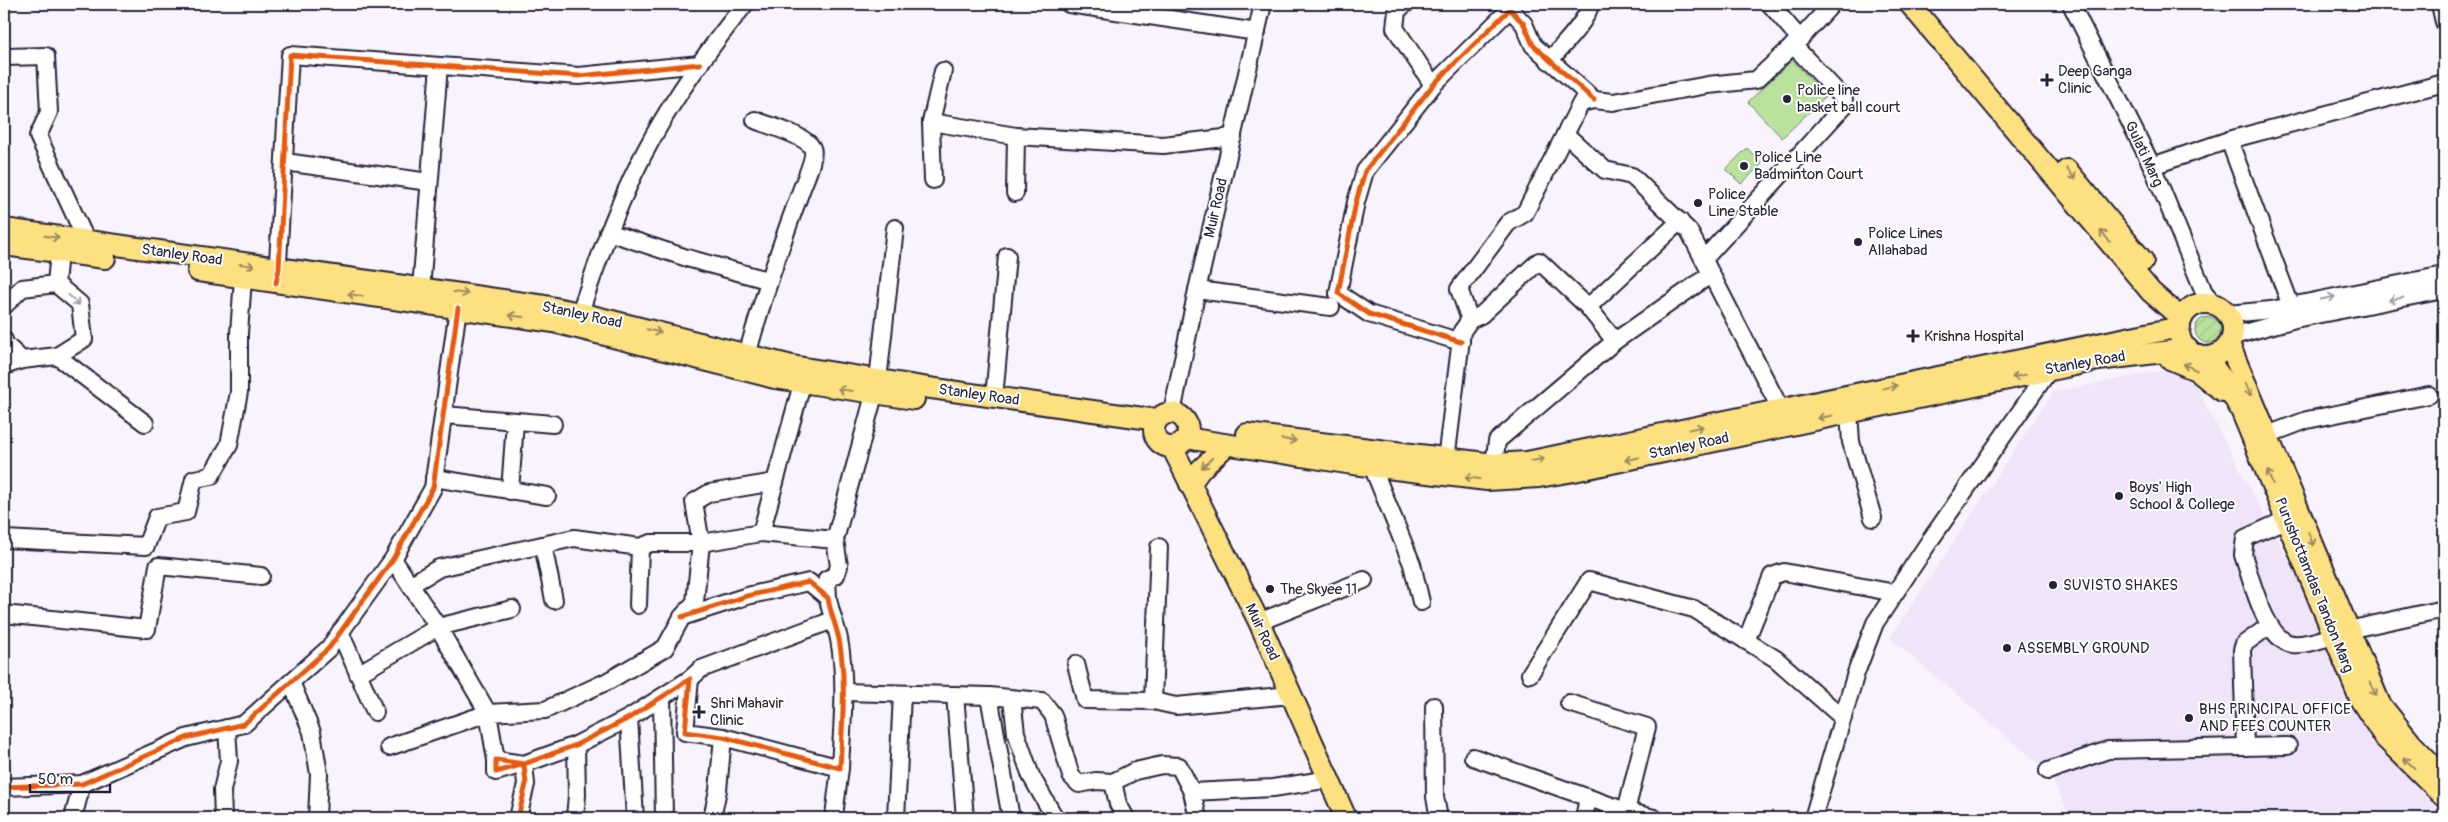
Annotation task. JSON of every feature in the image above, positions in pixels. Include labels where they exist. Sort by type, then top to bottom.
[{"type":"main road","points":[[1910,4],[2152,292],[2184,318]]},
{"type":"main road","points":[[1926,4],[2120,232],[2162,286],[2184,318],[2183,342],[2188,349],[2206,357],[2223,351],[2231,340],[2232,321],[2221,309],[2201,303],[2184,318]]},
{"type":"main road","name":"Stanley Road","points":[[4,230],[87,242],[458,308],[578,320],[802,384],[876,387],[994,398],[1161,421]]},
{"type":"main road","name":"Stanley Road","points":[[4,245],[193,270],[243,279],[277,276],[421,289],[747,355],[876,387],[1069,421],[1161,421]]},
{"type":"main road","name":"Stanley Road","points":[[1182,438],[1494,464],[1558,457],[1782,410],[2184,318]]},
{"type":"main road","name":"Purushottamdas Tandon Marg","points":[[2231,340],[2341,633],[2360,699],[2372,720],[2401,756],[2444,796]]},
{"type":"main road","name":"Stanley Road","points":[[1182,438],[1372,466],[1487,480],[1539,477],[2050,370],[2145,353],[2188,349]]},
{"type":"main road","points":[[2145,353],[2196,370],[2241,410]]},
{"type":"main road","name":"Purushottamdas Tandon Marg","points":[[2206,357],[2224,381],[2241,410],[2287,520],[2341,633],[2380,704],[2405,736],[2444,777]]},
{"type":"main road","points":[[1182,417],[1182,438],[1167,447],[1158,441],[1161,421],[1182,417]]},
{"type":"main road","name":"Muir Road","points":[[1182,438],[1190,484],[1258,622],[1346,818]]},
{"type":"main road","points":[[1190,484],[1201,469],[1228,445]]},
{"type":"street","points":[[578,320],[608,232],[654,135],[700,64],[745,4]]},
{"type":"street","points":[[1069,4],[1257,32]]},
{"type":"street","name":"Muir Road","points":[[1161,421],[1197,290],[1263,4]]},
{"type":"street","points":[[1405,4],[1397,11],[1395,28],[1433,84]]},
{"type":"street","points":[[1549,60],[1580,24],[1590,10],[1590,4]]},
{"type":"street","points":[[1704,259],[1844,106],[1844,99],[1797,42],[1770,4]]},
{"type":"street","points":[[1470,320],[1459,289],[1508,223],[1525,213],[1581,103],[1594,100],[1613,102],[1708,85],[1756,80],[1797,42],[1832,4]]},
{"type":"street","name":"Gulati Marg","points":[[2071,4],[2152,166],[2204,292],[2221,309]]},
{"type":"street","points":[[2440,4],[2444,22]]},
{"type":"street","points":[[1461,342],[1369,314],[1338,293],[1356,202],[1365,171],[1433,84],[1510,9],[1524,24],[1533,45],[1594,100]]},
{"type":"street","points":[[277,276],[290,55],[579,76],[700,64]]},
{"type":"street","points":[[4,57],[46,56],[49,112],[38,136],[87,242]]},
{"type":"street","points":[[421,289],[438,66]]},
{"type":"street","points":[[934,180],[931,122],[943,71]]},
{"type":"street","points":[[2152,166],[2229,140],[2444,82]]},
{"type":"street","points":[[747,355],[767,280],[807,174],[813,152],[811,146],[802,138],[755,120]]},
{"type":"street","points":[[931,122],[1016,136],[1162,145],[1233,137]]},
{"type":"street","points":[[1565,134],[1606,170],[1632,176],[1680,221],[1704,259],[1710,275],[1782,410]]},
{"type":"street","points":[[1015,193],[1016,136]]},
{"type":"street","points":[[2229,140],[2291,306]]},
{"type":"street","points":[[284,162],[429,182]]},
{"type":"street","points":[[1588,307],[1680,221]]},
{"type":"street","points":[[832,818],[840,768],[844,692],[839,638],[828,598],[827,579],[836,575],[839,566],[835,540],[876,387],[895,228]]},
{"type":"street","points":[[608,232],[686,258],[767,280]]},
{"type":"street","points":[[56,284],[59,252]]},
{"type":"street","points":[[994,398],[1007,256]]},
{"type":"street","points":[[1446,460],[1462,331],[1470,320],[1481,315],[1539,261],[1588,307],[1615,341]]},
{"type":"street","points":[[1494,464],[1497,441],[1615,341],[1710,275]]},
{"type":"street","points":[[2221,309],[2258,312],[2444,276]]},
{"type":"street","points":[[4,539],[146,546],[157,517],[186,512],[194,479],[211,476],[229,445],[239,392],[239,333],[243,279]]},
{"type":"street","points":[[4,306],[22,288],[56,284],[80,304],[84,339],[57,356],[22,360],[4,366]]},
{"type":"street","points":[[1197,290],[1331,307]]},
{"type":"street","points":[[2231,340],[2295,319],[2444,290]]},
{"type":"street","points":[[4,787],[82,784],[186,738],[244,724],[329,648],[393,559],[433,488],[458,308]]},
{"type":"street","points":[[4,340],[5,344],[22,360]]},
{"type":"street","points":[[57,356],[145,423]]},
{"type":"street","points":[[1813,818],[1856,673],[1875,623],[2050,370]]},
{"type":"street","points":[[761,534],[802,384]]},
{"type":"street","points":[[2267,435],[2307,420],[2429,395]]},
{"type":"street","points":[[1849,412],[1851,442],[1873,518]]},
{"type":"street","points":[[444,415],[554,424]]},
{"type":"street","points":[[510,491],[515,422]]},
{"type":"street","points":[[1372,466],[1412,564],[1421,602]]},
{"type":"street","points":[[434,478],[547,496]]},
{"type":"street","points":[[389,747],[488,713],[545,710],[608,681],[665,648],[682,617],[695,602],[700,543],[694,502],[709,493],[775,482]]},
{"type":"street","points":[[2287,520],[2245,538],[2242,547],[2243,555],[2269,626],[2282,641],[2292,644],[2444,609]]},
{"type":"street","points":[[410,585],[439,568],[574,538],[640,547],[651,543],[700,543],[761,534],[835,540]]},
{"type":"street","points":[[543,545],[554,600]]},
{"type":"street","points":[[638,605],[640,547]]},
{"type":"street","points":[[1153,701],[1159,547]]},
{"type":"street","points":[[393,559],[438,627],[488,713],[496,760],[524,764],[576,745],[629,718],[690,679],[701,669],[833,620]]},
{"type":"street","points":[[4,614],[147,629],[158,566],[261,576]]},
{"type":"street","points":[[1746,641],[1772,576],[1784,572],[1895,593]]},
{"type":"street","points":[[1258,622],[1364,580]]},
{"type":"street","points":[[1530,674],[1589,581],[1694,609],[1776,659],[1843,718]]},
{"type":"street","points":[[682,617],[747,596],[809,582],[828,598]]},
{"type":"street","points":[[358,674],[438,627],[512,609]]},
{"type":"street","points":[[2245,747],[2242,650],[2244,644],[2269,626]]},
{"type":"street","points":[[340,632],[375,712]]},
{"type":"street","points":[[1076,664],[1084,700],[1153,701],[1176,706],[1291,695]]},
{"type":"street","points":[[690,679],[685,732],[724,737],[840,768]]},
{"type":"street","points":[[291,682],[312,732],[319,774],[317,818]]},
{"type":"street","points":[[844,692],[989,696],[1042,701],[1053,716],[1071,776],[1079,784],[1096,781],[1113,782],[1136,771],[1162,765],[1179,766],[1192,792],[1198,818]]},
{"type":"street","points":[[896,818],[902,694]]},
{"type":"street","points":[[662,696],[664,818]]},
{"type":"street","points":[[956,696],[965,818]]},
{"type":"street","points":[[989,696],[1011,818]]},
{"type":"street","points":[[1012,699],[1016,733],[1028,768],[1055,818]]},
{"type":"street","points":[[1569,703],[1647,727],[1626,811]]},
{"type":"street","points":[[1434,706],[1435,797],[1438,818]]},
{"type":"street","points":[[629,718],[635,818]]},
{"type":"street","points":[[223,818],[222,790],[229,761],[227,728]]},
{"type":"street","points":[[712,818],[718,790],[724,737]]},
{"type":"street","points":[[575,818],[577,795],[576,745]]},
{"type":"street","points":[[2048,771],[2108,750],[2288,746]]},
{"type":"street","points":[[1473,757],[1626,811],[1654,818]]},
{"type":"street","points":[[518,818],[526,784],[524,764]]},
{"type":"street","points":[[1192,792],[1273,788],[1330,779]]},
{"type":"street","points":[[1113,782],[1118,804],[1126,818]]},
{"type":"street","points":[[73,818],[82,784]]},
{"type":"street","points":[[1584,818],[1588,798]]},
{"type":"shaded area","name":"Boys' High School & College","points":[[2170,369],[2190,376],[2310,600],[2353,712],[2383,751],[2444,810],[2444,818],[2071,818],[2048,771],[1890,638],[2053,392]]},
{"type":"green space","name":"Police line basket ball court","points":[[1792,60],[1826,96],[1782,138],[1748,102]]},
{"type":"green space","name":"Police Line Badminton Court","points":[[1747,148],[1762,164],[1741,184],[1726,169]]},
{"type":"green space","points":[[2208,317],[2217,321],[2221,330],[2217,339],[2208,343],[2199,339],[2195,330],[2199,321]]},
{"type":"cycle path","points":[[1461,342],[1369,314],[1338,293],[1356,202],[1365,171],[1433,85],[1510,9],[1524,24],[1533,45],[1594,100]]},
{"type":"cycle path","points":[[276,283],[279,269],[290,55],[579,76],[700,64]]},
{"type":"cycle path","points":[[4,787],[82,784],[186,738],[244,724],[329,648],[393,559],[433,488],[458,308]]},
{"type":"cycle path","points":[[518,818],[526,784],[524,764],[496,772],[496,760],[524,764],[576,745],[629,718],[690,679],[685,732],[723,737],[840,768],[843,671],[839,639],[828,598],[809,582],[747,596],[682,617]]},
{"type":"place","name":"Deep Ganga Clinic","points":[[2047,80]]},
{"type":"place","name":"Police line basket ball court","points":[[1787,99]]},
{"type":"place","name":"Police Line Badminton Court","points":[[1744,166]]},
{"type":"place","name":"Police Line Stable","points":[[1698,203]]},
{"type":"place","name":"Police Lines Allahabad","points":[[1858,242]]},
{"type":"place","name":"Krishna Hospital","points":[[1913,336]]},
{"type":"place","name":"Boys' High School & College","points":[[2119,496]]},
{"type":"place","name":"SUVISTO SHAKES","points":[[2053,585]]},
{"type":"place","name":"The Skyee 11","points":[[1270,589]]},
{"type":"place","name":"ASSEMBLY GROUND","points":[[2007,648]]},
{"type":"place","name":"Shri Mahavir Clinic","points":[[699,712]]},
{"type":"place","name":"BHS PRINCIPAL OFFICE AND FEES COUNTER","points":[[2189,718]]}]
